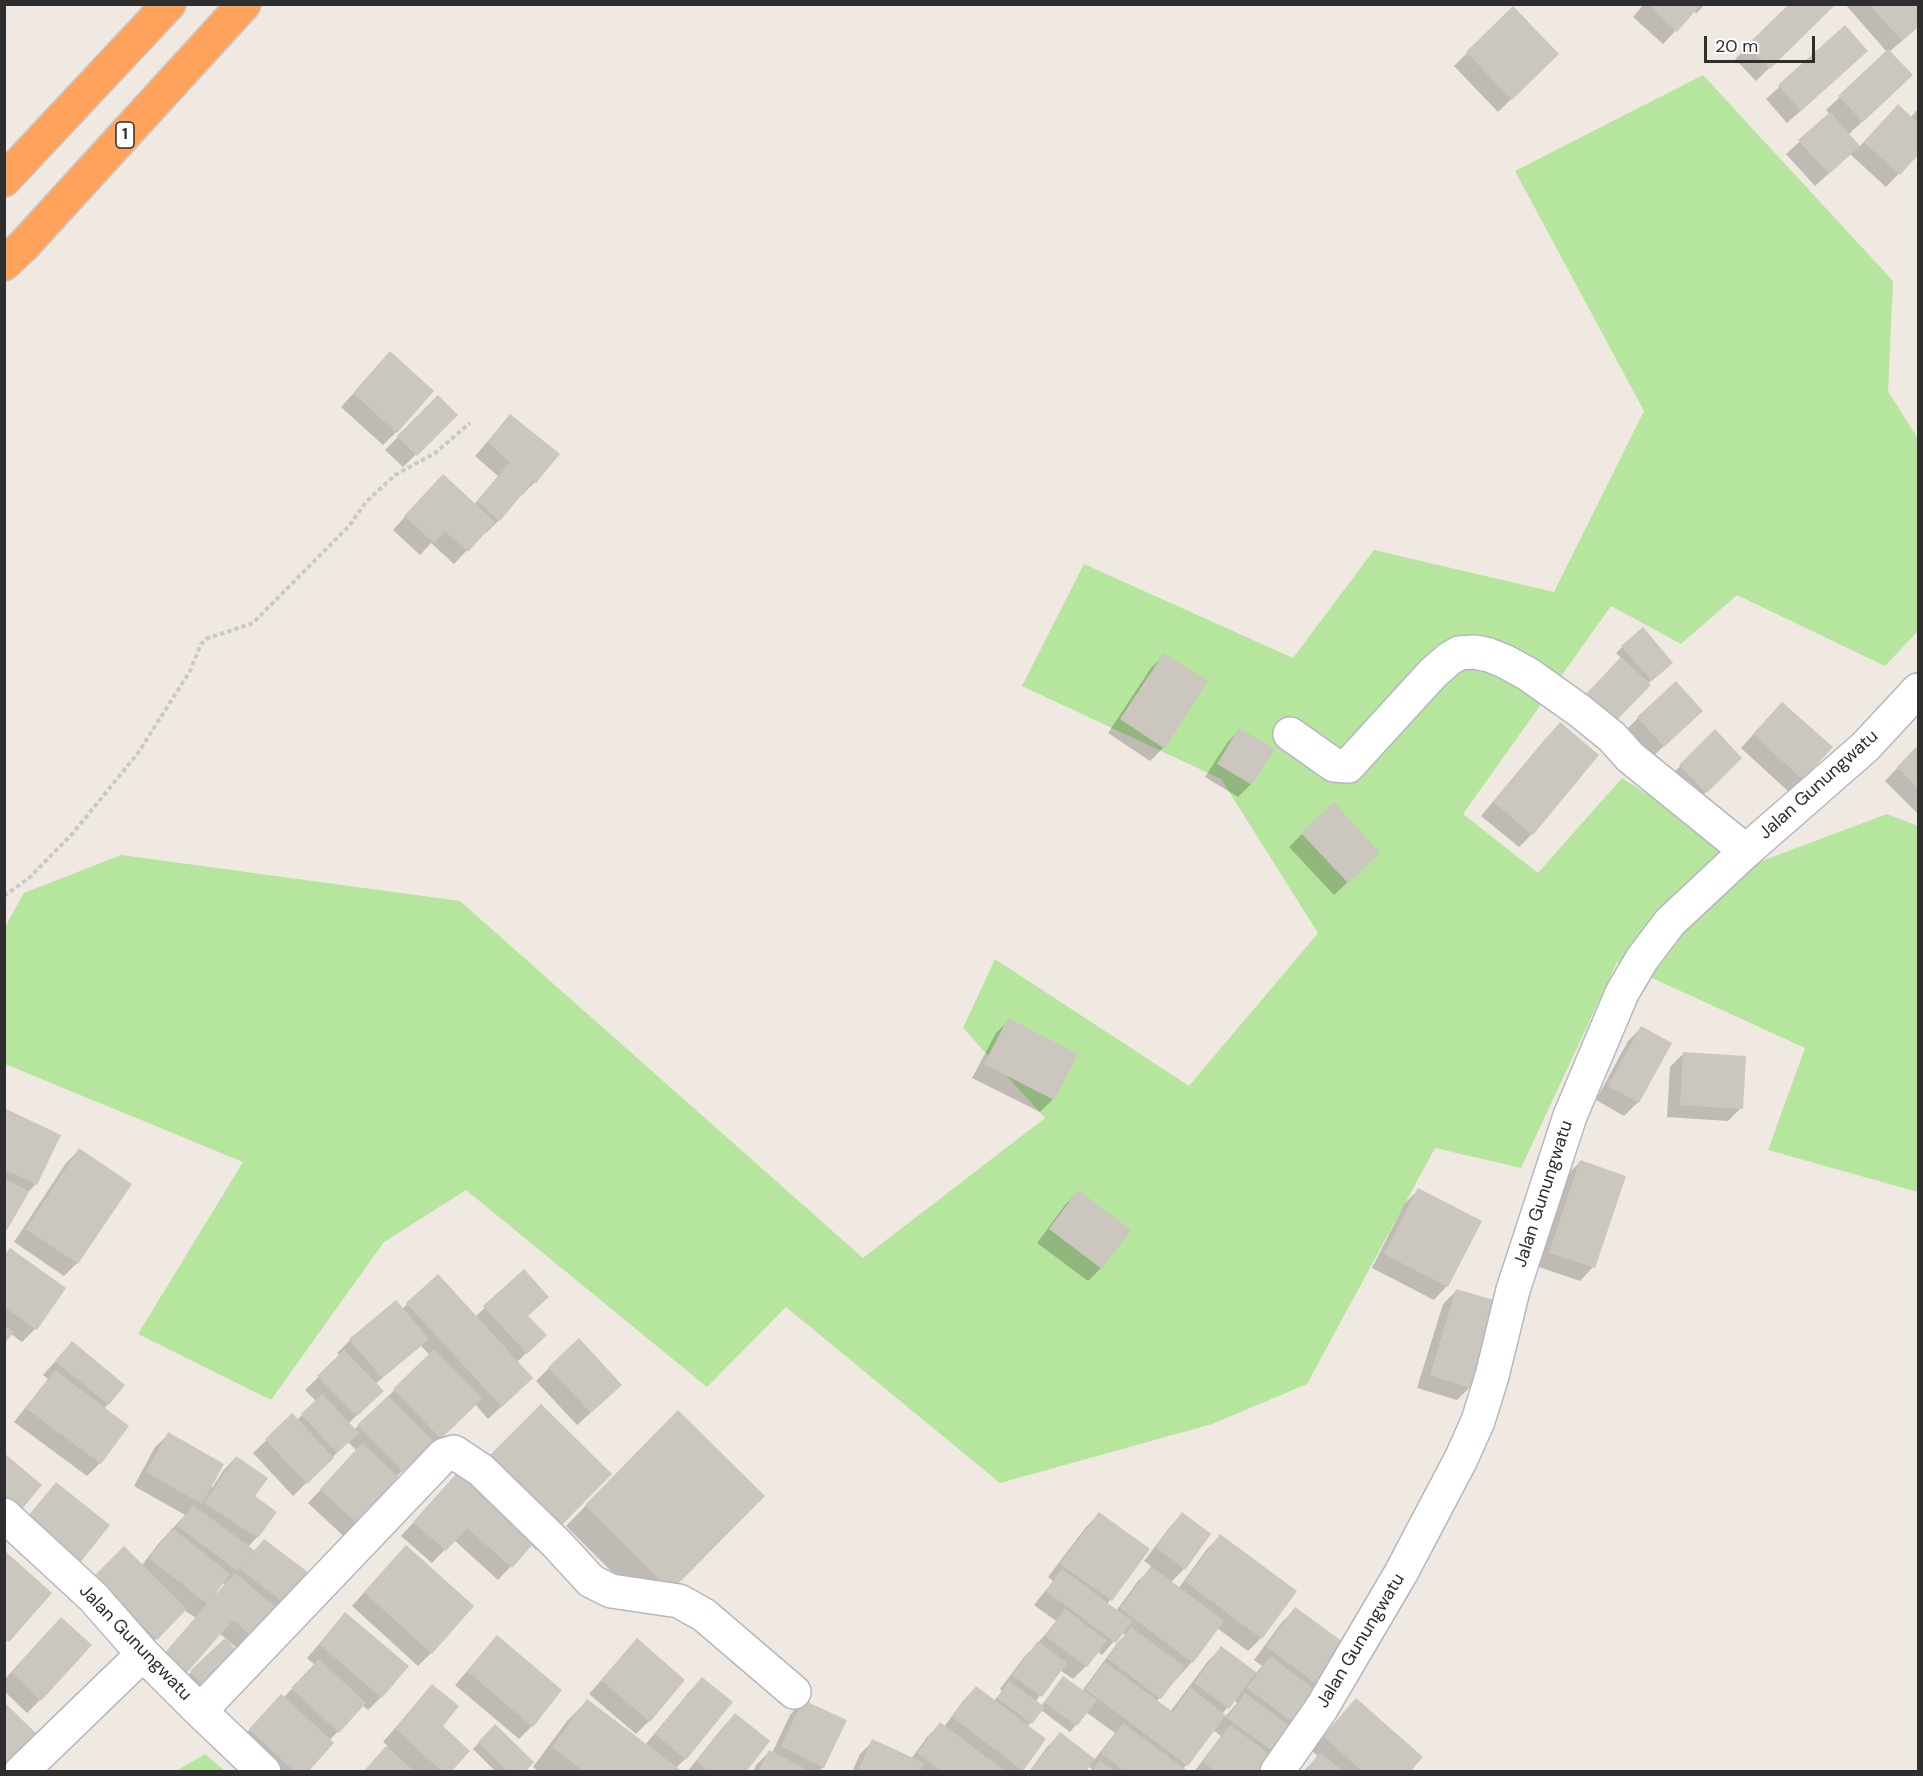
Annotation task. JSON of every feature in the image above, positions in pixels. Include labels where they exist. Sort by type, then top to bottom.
[{"type":"highway","points":[[4,180],[169,4]]},
{"type":"highway","name":"1","points":[[4,264],[24,245],[244,4]]},
{"type":"street","points":[[1290,734],[1334,765],[1348,766],[1433,673],[1449,659],[1460,654],[1475,652],[1489,655],[1528,674],[1580,711],[1612,737],[1630,757],[1746,851]]},
{"type":"street","name":"Jalan Gunungwatu","points":[[1277,1772],[1321,1709],[1401,1573],[1461,1459],[1478,1421],[1492,1376],[1513,1290],[1570,1116],[1622,993],[1642,959],[1670,922],[1746,851],[1864,747],[1918,690]]},
{"type":"street","points":[[200,1711],[444,1455],[454,1452],[481,1470],[557,1544],[591,1581],[612,1591],[679,1601],[696,1610],[794,1692]]},
{"type":"street","name":"Jalan Gunungwatu","points":[[4,1515],[93,1598],[143,1654],[264,1772]]},
{"type":"street","points":[[21,1772],[143,1654]]},
{"type":"path","points":[[4,896],[29,879],[73,832],[138,753],[190,671],[201,644],[206,639],[253,623],[349,525],[366,502],[394,476],[435,453],[470,423]]},
{"type":"green space","points":[[1703,75],[1893,281],[1888,391],[1918,439],[1918,631],[1885,666],[1737,595],[1681,644],[1611,606],[1463,814],[1538,873],[1622,778],[1754,864],[1887,814],[1918,826],[1918,1192],[1768,1150],[1805,1048],[1617,962],[1521,1168],[1435,1148],[1307,1384],[1212,1424],[1000,1483],[786,1307],[707,1387],[466,1190],[384,1242],[271,1400],[138,1334],[243,1162],[5,1064],[5,927],[24,893],[121,855],[460,901],[863,1258],[1045,1118],[963,1028],[995,959],[1189,1086],[1318,933],[1221,779],[1022,686],[1084,564],[1293,658],[1374,550],[1554,592],[1644,411],[1515,171]]},
{"type":"green space","points":[[205,1754],[225,1771],[176,1771]]},
{"type":"building","points":[[1647,4],[1701,4],[1677,32]]},
{"type":"building","points":[[1789,4],[1836,4],[1770,69],[1747,45]]},
{"type":"building","points":[[1869,4],[1918,4],[1918,27],[1902,41]]},
{"type":"building","points":[[1513,6],[1559,54],[1512,100],[1466,52]]},
{"type":"building","points":[[1845,25],[1868,51],[1801,111],[1778,85]]},
{"type":"building","points":[[1888,49],[1913,75],[1863,122],[1838,96]]},
{"type":"building","points":[[1898,104],[1918,123],[1918,155],[1900,175],[1864,142]]},
{"type":"building","points":[[1830,112],[1860,146],[1829,174],[1798,140]]},
{"type":"building","points":[[390,351],[434,391],[397,433],[353,393]]},
{"type":"building","points":[[438,395],[458,415],[417,456],[397,436]]},
{"type":"building","points":[[510,414],[560,454],[536,483],[533,481],[500,521],[477,501],[510,462],[487,442]]},
{"type":"building","points":[[443,474],[495,522],[468,552],[445,531],[434,543],[404,516]]},
{"type":"building","points":[[1643,627],[1673,663],[1652,681],[1621,646]]},
{"type":"building","points":[[1164,653],[1208,681],[1165,749],[1120,719]]},
{"type":"building","points":[[1621,657],[1651,685],[1614,723],[1585,695]]},
{"type":"building","points":[[1676,681],[1703,711],[1664,747],[1637,717]]},
{"type":"building","points":[[1782,702],[1833,747],[1803,780],[1753,734]]},
{"type":"building","points":[[1560,722],[1599,755],[1533,835],[1493,802]]},
{"type":"building","points":[[1239,728],[1275,749],[1252,785],[1217,764]]},
{"type":"building","points":[[1715,729],[1742,758],[1707,793],[1679,765]]},
{"type":"building","points":[[1918,745],[1918,788],[1897,767]]},
{"type":"building","points":[[1334,802],[1380,853],[1348,883],[1301,833]]},
{"type":"building","points":[[1008,1018],[1078,1054],[1054,1100],[984,1064]]},
{"type":"building","points":[[1641,1026],[1672,1043],[1639,1103],[1608,1086]]},
{"type":"building","points":[[1683,1052],[1746,1056],[1743,1109],[1680,1105]]},
{"type":"building","points":[[4,1108],[61,1135],[37,1185],[4,1169]]},
{"type":"building","points":[[79,1148],[132,1184],[78,1264],[26,1229]]},
{"type":"building","points":[[1580,1160],[1626,1176],[1595,1268],[1549,1253]]},
{"type":"building","points":[[4,1178],[29,1192],[4,1235]]},
{"type":"building","points":[[1418,1188],[1482,1221],[1448,1287],[1384,1254]]},
{"type":"building","points":[[1078,1190],[1131,1230],[1102,1269],[1049,1229]]},
{"type":"building","points":[[10,1248],[66,1288],[37,1330],[4,1307],[4,1255]]},
{"type":"building","points":[[524,1269],[549,1297],[528,1316],[547,1335],[527,1354],[483,1306]]},
{"type":"building","points":[[438,1274],[533,1378],[502,1407],[406,1303]]},
{"type":"building","points":[[1456,1289],[1497,1301],[1471,1388],[1430,1375]]},
{"type":"building","points":[[396,1300],[429,1339],[382,1378],[349,1339]]},
{"type":"building","points":[[4,1325],[14,1332],[4,1344]]},
{"type":"building","points":[[579,1338],[622,1385],[591,1413],[548,1367]]},
{"type":"building","points":[[72,1341],[125,1385],[109,1405],[55,1361]]},
{"type":"building","points":[[434,1349],[482,1399],[441,1439],[393,1389]]},
{"type":"building","points":[[344,1350],[384,1391],[357,1416],[317,1376]]},
{"type":"building","points":[[55,1370],[129,1426],[101,1464],[26,1408]]},
{"type":"building","points":[[322,1394],[359,1433],[337,1453],[301,1414]]},
{"type":"building","points":[[388,1396],[434,1442],[403,1472],[357,1425]]},
{"type":"building","points":[[541,1404],[612,1474],[556,1531],[485,1460]]},
{"type":"building","points":[[678,1410],[765,1496],[671,1591],[585,1505]]},
{"type":"building","points":[[292,1413],[334,1458],[307,1484],[265,1439]]},
{"type":"building","points":[[168,1432],[224,1464],[202,1504],[146,1472]]},
{"type":"building","points":[[362,1443],[407,1485],[365,1531],[320,1489]]},
{"type":"building","points":[[4,1453],[42,1485],[18,1514],[4,1503]]},
{"type":"building","points":[[236,1456],[268,1478],[255,1496],[277,1512],[258,1538],[204,1503]]},
{"type":"building","points":[[464,1465],[542,1534],[512,1568],[467,1528],[446,1551],[413,1522]]},
{"type":"building","points":[[56,1482],[110,1525],[79,1564],[25,1520]]},
{"type":"building","points":[[193,1505],[254,1550],[238,1571],[177,1526]]},
{"type":"building","points":[[1099,1512],[1150,1549],[1112,1601],[1060,1564]]},
{"type":"building","points":[[1182,1512],[1211,1534],[1185,1570],[1156,1547]]},
{"type":"building","points":[[172,1528],[230,1574],[210,1601],[235,1573],[286,1616],[262,1645],[233,1620],[184,1676],[162,1656],[207,1604],[149,1558]]},
{"type":"building","points":[[1220,1534],[1297,1591],[1262,1639],[1185,1581]]},
{"type":"building","points":[[264,1539],[317,1579],[293,1610],[240,1569]]},
{"type":"building","points":[[406,1545],[474,1606],[432,1654],[364,1592]]},
{"type":"building","points":[[124,1546],[187,1609],[157,1640],[94,1576]]},
{"type":"building","points":[[5,1551],[52,1593],[9,1642],[5,1638]]},
{"type":"building","points":[[1151,1566],[1224,1621],[1193,1663],[1120,1608]]},
{"type":"building","points":[[1062,1569],[1132,1621],[1116,1643],[1046,1591]]},
{"type":"building","points":[[1295,1607],[1350,1647],[1320,1687],[1266,1646]]},
{"type":"building","points":[[1065,1609],[1107,1641],[1087,1667],[1045,1636]]},
{"type":"building","points":[[345,1612],[409,1666],[382,1698],[319,1644]]},
{"type":"building","points":[[61,1617],[92,1645],[41,1701],[11,1672]]},
{"type":"building","points":[[1131,1627],[1185,1667],[1161,1699],[1107,1658]]},
{"type":"building","points":[[497,1635],[562,1690],[533,1727],[467,1671]]},
{"type":"building","points":[[225,1638],[246,1660],[211,1694],[190,1671]]},
{"type":"building","points":[[637,1638],[685,1680],[650,1722],[601,1680]]},
{"type":"building","points":[[1038,1641],[1067,1663],[1042,1697],[1012,1675]]},
{"type":"building","points":[[1221,1646],[1256,1672],[1229,1709],[1194,1683]]},
{"type":"building","points":[[1270,1656],[1324,1697],[1301,1728],[1247,1688]]},
{"type":"building","points":[[319,1659],[366,1703],[339,1733],[291,1688]]},
{"type":"building","points":[[1105,1662],[1173,1712],[1190,1688],[1226,1715],[1188,1766],[1085,1689]]},
{"type":"building","points":[[1063,1676],[1097,1700],[1077,1726],[1044,1702]]},
{"type":"building","points":[[702,1677],[733,1702],[686,1760],[655,1734]]},
{"type":"building","points":[[1009,1681],[1045,1707],[1032,1724],[997,1698]]},
{"type":"building","points":[[432,1684],[459,1706],[443,1726],[470,1751],[451,1772],[442,1772],[395,1728]]},
{"type":"building","points":[[976,1686],[1046,1739],[1023,1771],[952,1717]]},
{"type":"building","points":[[1245,1693],[1300,1734],[1282,1758],[1227,1718]]},
{"type":"building","points":[[281,1694],[334,1743],[308,1772],[295,1772],[249,1729]]},
{"type":"building","points":[[1356,1698],[1423,1757],[1410,1772],[1363,1772],[1323,1736]]},
{"type":"building","points":[[587,1699],[683,1772],[585,1772],[552,1747]]},
{"type":"building","points":[[803,1700],[847,1720],[824,1768],[781,1746]]},
{"type":"building","points":[[4,1702],[41,1738],[8,1772],[4,1772]]},
{"type":"building","points":[[735,1713],[770,1741],[746,1772],[709,1772],[696,1761]]},
{"type":"building","points":[[940,1722],[1006,1772],[942,1772],[917,1753]]},
{"type":"building","points":[[1123,1723],[1189,1772],[1125,1772],[1101,1753]]},
{"type":"building","points":[[495,1724],[534,1762],[525,1772],[508,1772],[478,1742]]},
{"type":"building","points":[[1230,1725],[1279,1761],[1272,1772],[1216,1772],[1203,1762]]},
{"type":"building","points":[[1060,1732],[1095,1759],[1086,1772],[1030,1772]]},
{"type":"building","points":[[872,1739],[924,1763],[920,1772],[866,1772],[859,1769]]},
{"type":"building","points":[[386,1746],[415,1772],[363,1772]]},
{"type":"building","points":[[769,1750],[811,1772],[758,1772]]},
{"type":"building","points":[[1319,1753],[1345,1772],[1305,1772]]},
{"type":"building","points":[[1100,1760],[1116,1772],[1091,1772]]}]
